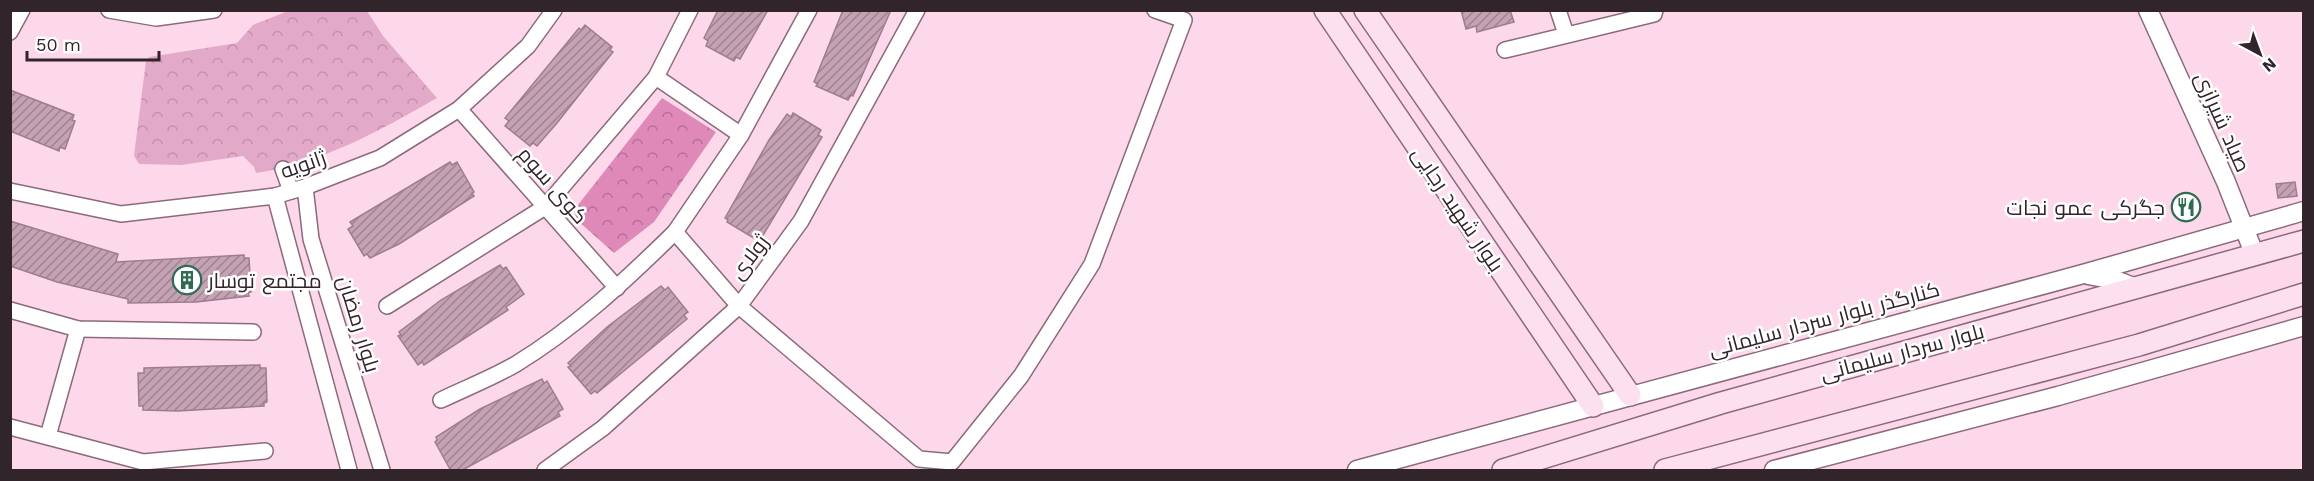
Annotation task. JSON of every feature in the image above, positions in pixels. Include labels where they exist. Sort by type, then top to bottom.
[{"type":"main road","name":"بلوار شهید رجایی","points":[[1325,10],[1593,406]]},
{"type":"main road","name":"بلوار شهید رجایی","points":[[1365,10],[1630,395]]},
{"type":"main road","name":"بلوار سردار سلیمانی","points":[[1503,471],[1721,403],[2304,241]]},
{"type":"main road","points":[[1502,273],[1518,275],[1528,269],[1534,256]]},
{"type":"main road","points":[[1665,471],[2139,345],[2304,294]]},
{"type":"street","points":[[10,32],[22,10]]},
{"type":"street","points":[[109,10],[156,18],[214,10]]},
{"type":"street","name":"ژانویه","points":[[10,191],[120,214],[275,196],[298,189],[380,158],[459,108],[528,46],[554,10]]},
{"type":"street","points":[[387,306],[545,207],[656,77],[690,10]]},
{"type":"street","points":[[441,400],[516,364],[617,288],[675,232],[741,135],[809,10]]},
{"type":"street","name":"ژولای","points":[[546,471],[603,429],[739,306],[801,221],[917,10]]},
{"type":"street","points":[[675,232],[739,306],[919,459],[952,462],[1021,376],[1092,264],[1184,20],[1155,10]]},
{"type":"street","points":[[1558,10],[1566,34]]},
{"type":"street","points":[[1505,50],[1654,14],[1655,10]]},
{"type":"street","name":"صیاد شیرازی","points":[[2148,10],[2245,228],[2254,254]]},
{"type":"street","points":[[656,77],[741,135]]},
{"type":"street","name":"کوی سوم","points":[[459,108],[617,288]]},
{"type":"street","name":"بلوار رمضان","points":[[284,169],[298,189],[311,239],[382,471]]},
{"type":"street","points":[[275,196],[349,471]]},
{"type":"street","name":"کنارگذر بلوار سردار سلیمانی","points":[[1357,471],[1630,395],[2083,274],[2304,211]]},
{"type":"street","points":[[2083,274],[2115,280],[2136,288]]},
{"type":"street","points":[[10,310],[78,329],[253,332]]},
{"type":"street","points":[[1774,471],[2058,396],[2304,326]]},
{"type":"street","points":[[48,436],[78,329]]},
{"type":"street","points":[[10,427],[143,462],[265,451]]},
{"type":"green space","points":[[288,11],[367,11],[383,36],[437,98],[350,144],[280,169],[256,173],[254,167],[243,156],[181,165],[139,164],[134,156],[146,61],[149,57],[237,43],[253,25]]},
{"type":"green space","points":[[662,98],[716,132],[654,222],[614,253],[577,220],[574,210]]},
{"type":"building","points":[[718,10],[768,10],[740,59],[736,57],[734,61],[706,46],[708,41],[704,38]]},
{"type":"building","points":[[843,10],[891,10],[853,96],[851,95],[848,100],[816,86],[818,84],[814,82]]},
{"type":"building","points":[[1461,10],[1510,10],[1514,22],[1477,32],[1476,26],[1466,29]]},
{"type":"building","points":[[585,25],[612,47],[610,50],[613,52],[537,146],[533,143],[530,146],[505,126],[509,121],[505,118],[579,28],[581,30]]},
{"type":"building","points":[[10,90],[74,115],[72,120],[75,121],[65,149],[60,147],[59,151],[10,131]]},
{"type":"building","points":[[793,113],[821,130],[818,135],[822,137],[762,237],[760,236],[757,240],[727,222],[725,218],[769,140],[787,114],[791,117]]},
{"type":"building","points":[[450,162],[452,165],[457,162],[474,196],[399,244],[370,258],[367,254],[364,256],[348,229],[353,226],[350,222]]},
{"type":"building","points":[[2295,182],[2297,196],[2278,198],[2276,184]]},
{"type":"building","points":[[10,221],[118,254],[116,262],[244,255],[244,258],[249,258],[251,292],[248,293],[249,296],[196,302],[128,303],[128,299],[57,282],[10,266]]},
{"type":"building","points":[[500,265],[503,269],[506,267],[524,294],[506,307],[508,310],[424,365],[422,362],[418,365],[398,336],[401,335],[399,332],[441,300]]},
{"type":"building","points":[[661,286],[665,290],[668,287],[688,312],[684,315],[687,319],[597,393],[595,391],[591,394],[568,367],[571,366],[568,363],[607,327]]},
{"type":"building","points":[[260,365],[260,368],[266,368],[267,402],[264,406],[178,411],[143,410],[143,406],[139,406],[138,373],[144,373],[144,368]]},
{"type":"building","points":[[542,379],[544,383],[547,381],[563,409],[558,412],[560,416],[461,471],[451,471],[435,442],[436,437],[480,409]]},
{"type":"place","name":"جگرکی عمو نجات","points":[[2186,207]]},
{"type":"place","name":"مجتمع توسار","points":[[187,280]]}]
